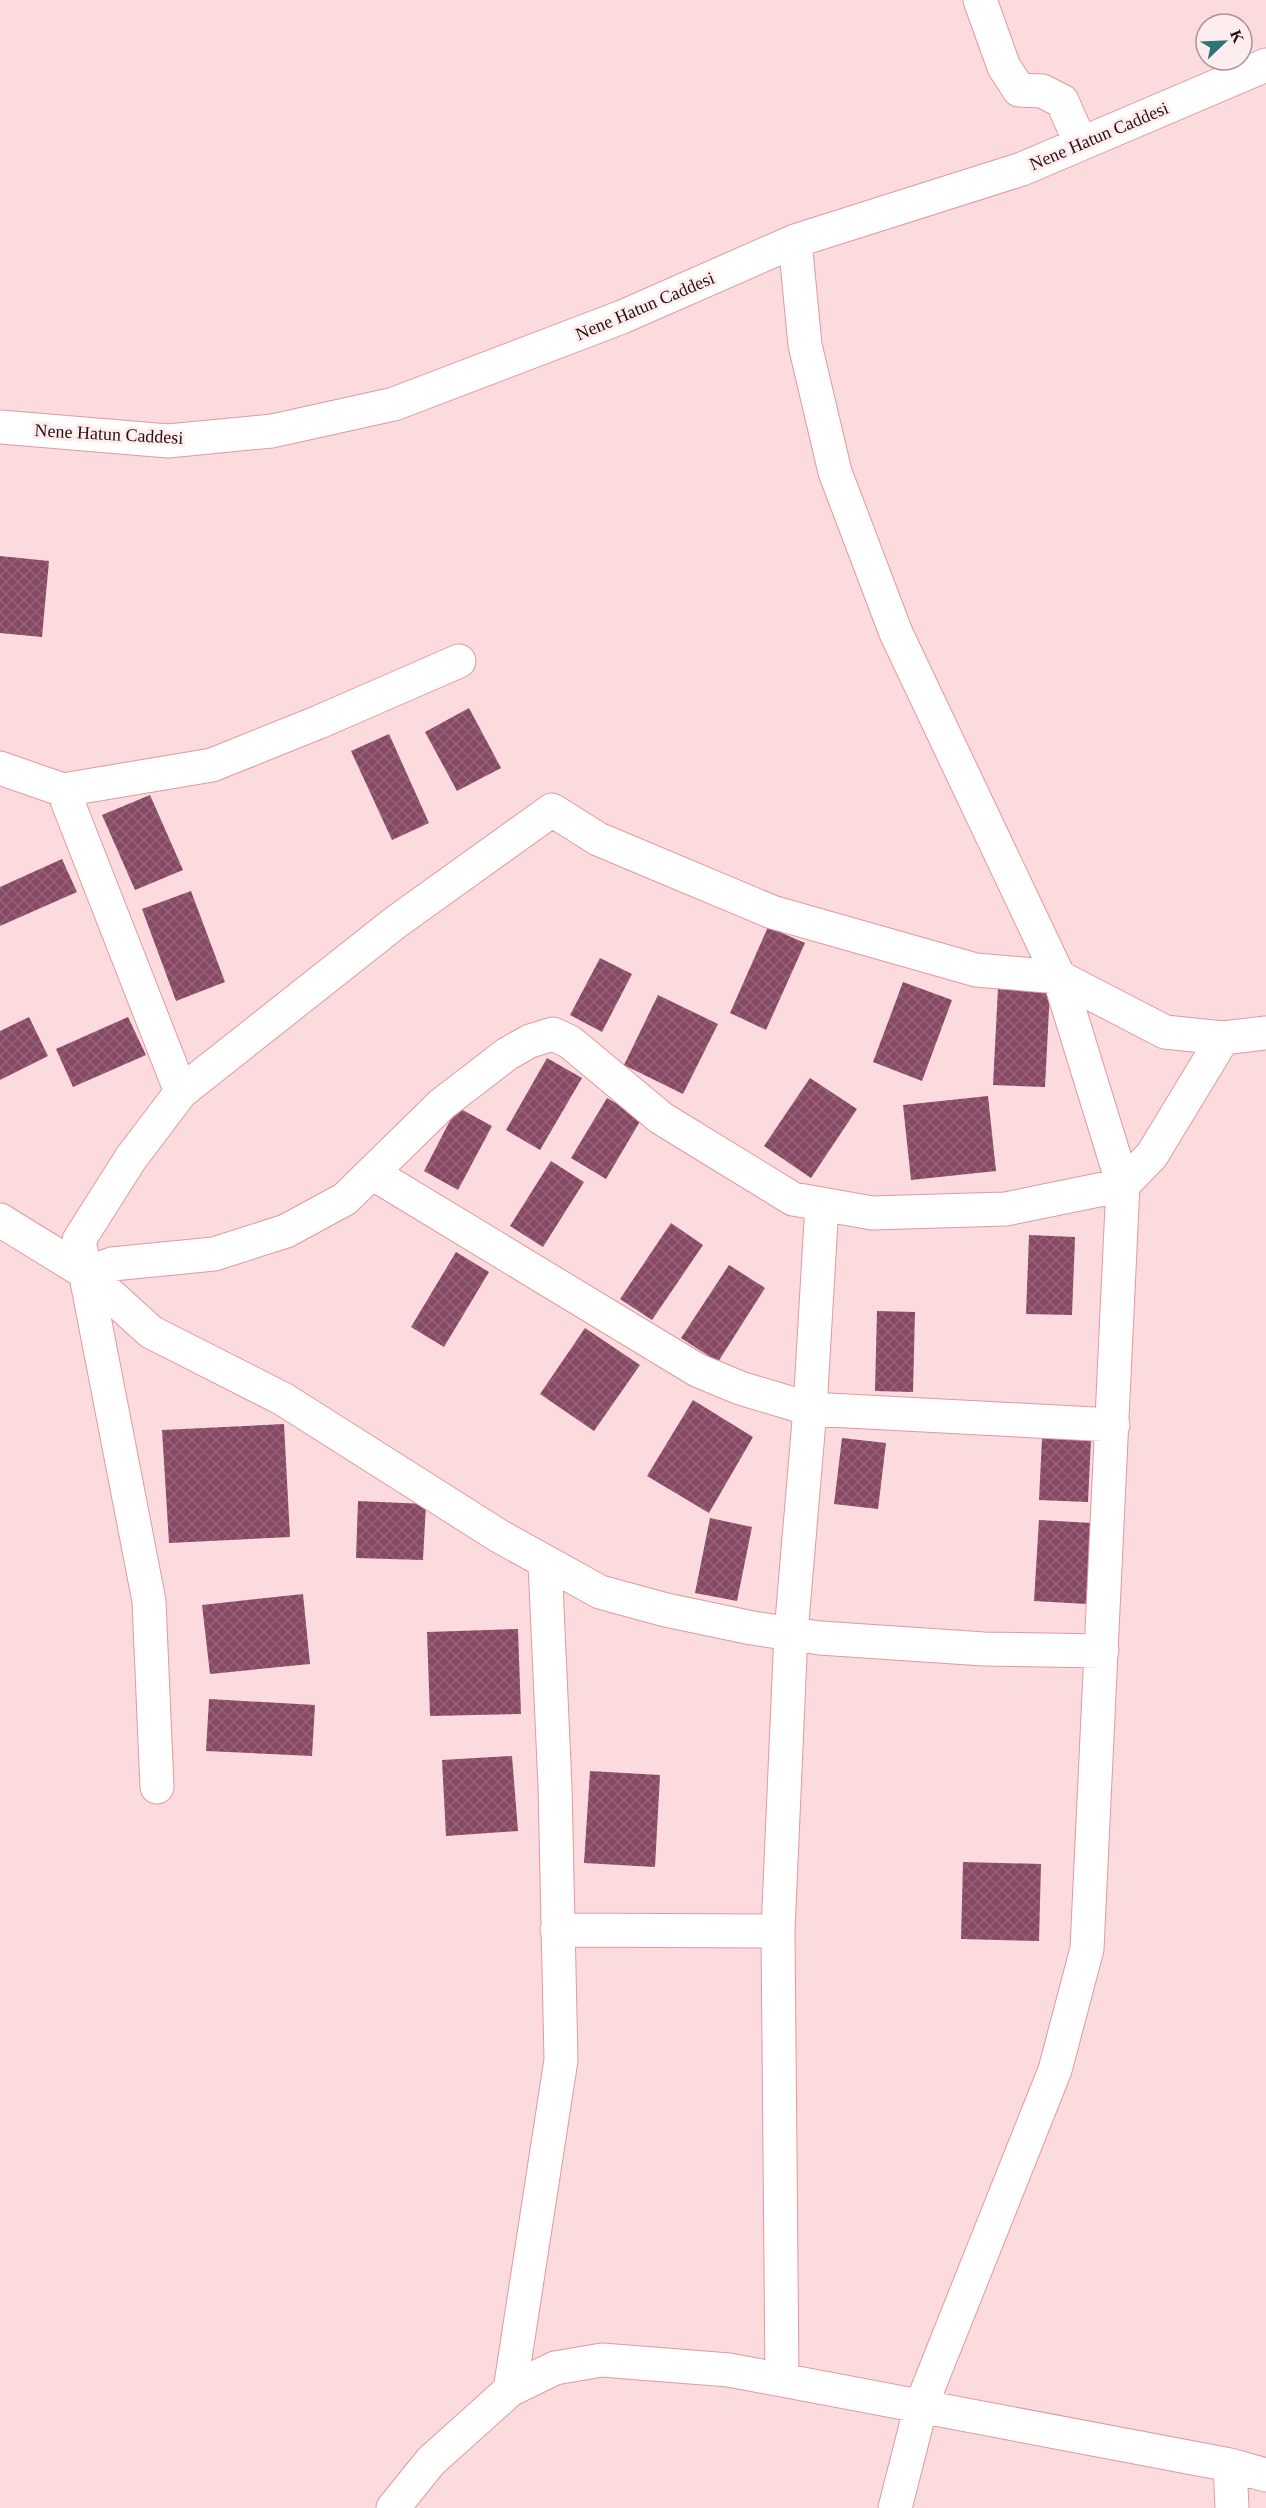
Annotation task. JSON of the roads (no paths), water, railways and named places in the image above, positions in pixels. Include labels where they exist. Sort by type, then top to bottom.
[{"type":"street","points":[[980,0],[1004,67],[1019,90],[1042,91],[1062,101],[1081,144]]},
{"type":"street","name":"Nene Hatun Caddesi","points":[[0,428],[168,441],[272,431],[394,404],[622,317],[795,241],[1022,170],[1266,65]]},
{"type":"street","points":[[795,241],[805,345],[835,472],[896,633],[1059,977],[1123,1185],[1087,1948],[1055,2070],[921,2406],[895,2508]]},
{"type":"street","points":[[0,768],[63,790],[212,765],[319,722],[459,661]]},
{"type":"street","points":[[63,790],[181,1092]]},
{"type":"street","points":[[157,1787],[149,1601],[79,1240],[131,1158],[181,1092],[396,922],[552,810],[598,839],[772,912],[976,970],[1059,977],[1165,1032],[1223,1038],[1266,1033]]},
{"type":"street","points":[[86,1273],[112,1264],[214,1254],[286,1231],[345,1199],[442,1104],[507,1054],[530,1041],[553,1034],[570,1042],[661,1118],[793,1198],[872,1213],[1006,1209],[1123,1185],[1152,1155],[1223,1038]]},
{"type":"street","points":[[372,1173],[697,1370],[740,1388],[810,1409],[1113,1425]]},
{"type":"street","points":[[782,2380],[778,1931],[791,1634],[810,1409],[822,1204]]},
{"type":"street","points":[[0,1220],[86,1273],[151,1332],[283,1399],[545,1563],[600,1592],[666,1610],[791,1634],[984,1649],[1102,1651]]},
{"type":"street","points":[[510,2390],[561,2060],[555,1786],[545,1563]]},
{"type":"street","points":[[557,1930],[778,1931]]},
{"type":"street","points":[[393,2508],[431,2461],[510,2390],[555,2368],[602,2360],[729,2370],[1230,2465],[1266,2475]]},
{"type":"street","points":[[1230,2465],[1232,2508]]}]
